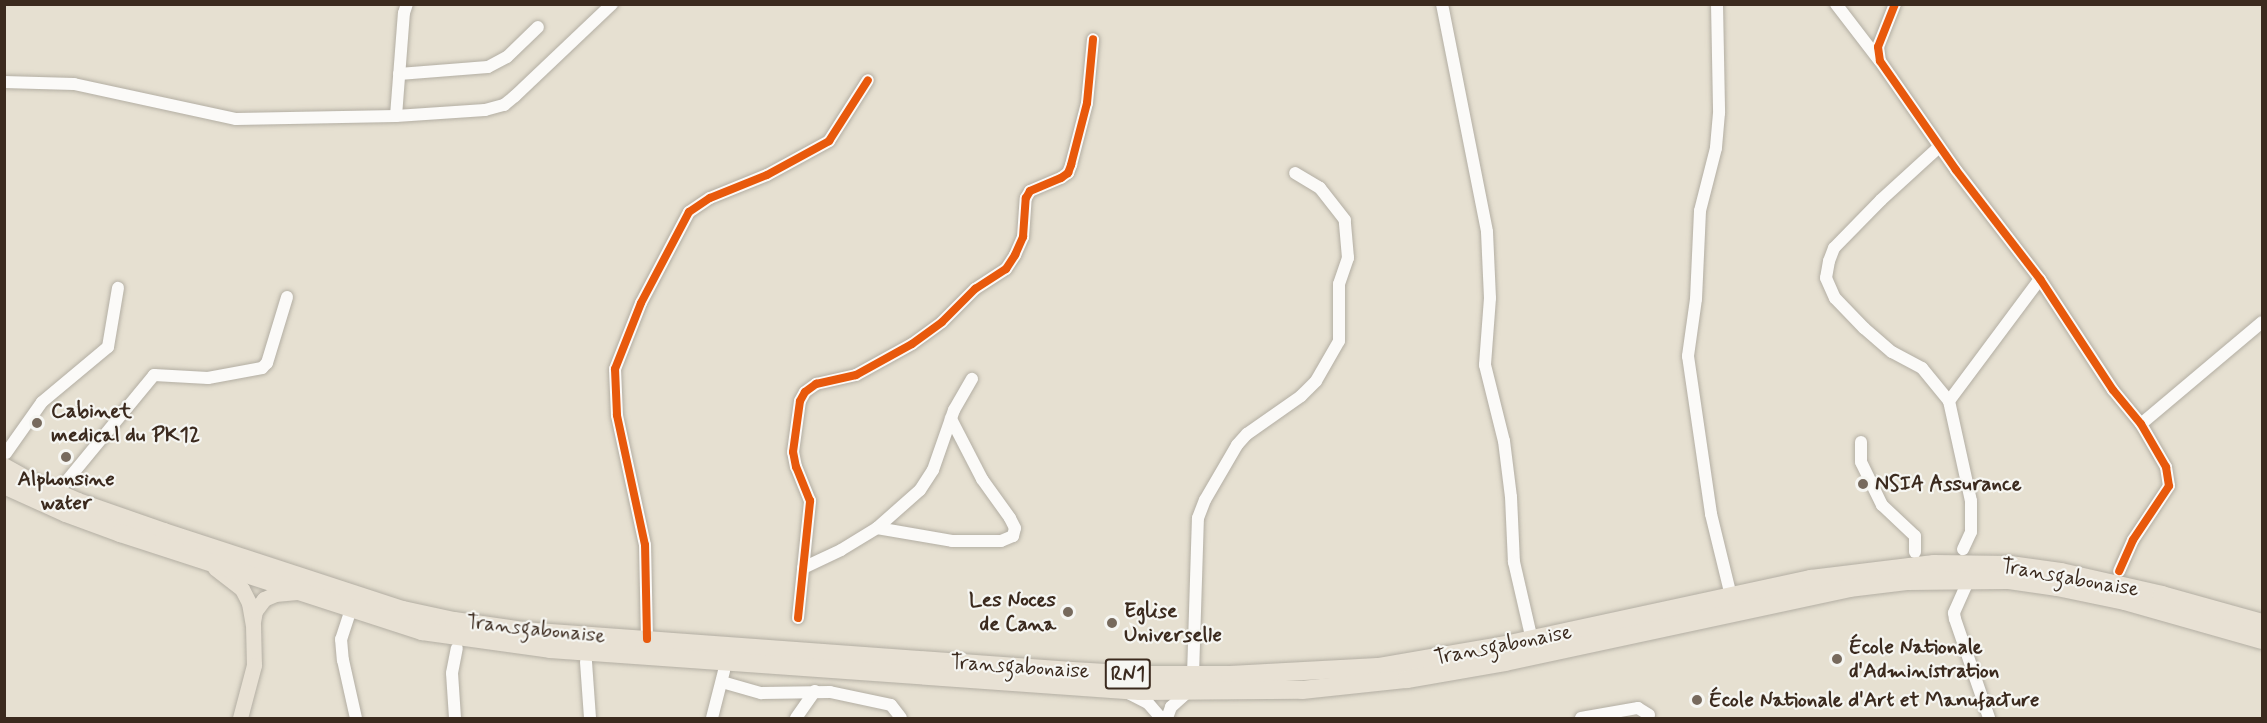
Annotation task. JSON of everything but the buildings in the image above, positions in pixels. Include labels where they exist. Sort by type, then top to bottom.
[{"type":"highway","name":"Transgabonaise","points":[[5,460],[29,482],[78,502],[404,610],[523,631],[1302,690],[1407,680],[1505,662],[1862,586],[1907,581],[1969,579],[2009,580],[2102,596],[2262,640]]},
{"type":"highway","name":"Transgabonaise","points":[[4,485],[83,520],[208,563],[422,631],[521,646],[1116,688],[1357,669],[1431,660],[1731,596],[1870,570],[1934,564],[1985,564],[2080,576],[2162,595],[2262,623]]},
{"type":"main road","points":[[208,563],[236,581],[249,603],[253,625],[254,665],[240,718]]},
{"type":"main road","points":[[253,625],[255,611],[264,599],[275,594],[299,592]]},
{"type":"street","points":[[396,116],[404,13],[407,4]]},
{"type":"street","points":[[4,82],[74,84],[236,119],[396,116],[485,110],[504,105],[573,44],[612,4]]},
{"type":"street","points":[[1442,4],[1487,232],[1490,298],[1485,365],[1504,441],[1511,497],[1514,562],[1532,640]]},
{"type":"street","points":[[1716,4],[1719,113],[1716,148],[1700,211],[1696,299],[1688,356],[1711,514],[1731,596]]},
{"type":"street","points":[[1836,4],[1880,61],[1939,147],[2040,279],[2113,390],[2141,424],[2166,467],[2169,486],[2141,526],[2119,571]]},
{"type":"street","points":[[1880,61],[1878,47],[1895,4]]},
{"type":"street","points":[[399,74],[488,67],[507,57],[538,27]]},
{"type":"street","points":[[798,618],[810,501],[796,467],[793,452],[800,401],[816,384],[856,375],[912,344],[942,322],[975,289],[1006,269],[1016,255],[1023,237],[1026,198],[1030,191],[1068,173],[1087,103],[1093,39]]},
{"type":"street","points":[[647,639],[645,545],[617,415],[615,369],[637,314],[689,212],[710,198],[767,175],[829,141],[868,80]]},
{"type":"street","points":[[1939,147],[1881,200],[1834,248],[1828,261],[1826,278],[1835,298],[1864,328],[1892,352],[1922,368],[1949,401],[1971,501],[1971,532],[1963,549]]},
{"type":"street","points":[[1167,718],[1171,707],[1191,683],[1198,518],[1205,500],[1237,445],[1247,434],[1301,396],[1316,381],[1339,341],[1339,284],[1348,258],[1345,220],[1320,188],[1295,173]]},
{"type":"street","points":[[1949,401],[2040,279]]},
{"type":"street","points":[[5,460],[42,402],[108,348],[118,288]]},
{"type":"street","points":[[65,483],[154,375],[208,378],[262,368],[267,363],[287,297]]},
{"type":"street","points":[[2141,424],[2262,322]]},
{"type":"street","points":[[803,568],[841,550],[877,528],[920,490],[933,470],[951,419],[972,379]]},
{"type":"street","points":[[877,528],[952,542],[1001,541],[1012,536],[1015,528],[1010,518],[982,479],[951,419]]},
{"type":"street","points":[[1861,442],[1861,462],[1871,484],[1882,505],[1915,536],[1915,552]]},
{"type":"street","points":[[1969,579],[1954,613],[1955,620],[1989,718]]},
{"type":"street","points":[[351,609],[341,639],[343,660],[356,718]]},
{"type":"street","points":[[455,718],[452,673],[457,648]]},
{"type":"street","points":[[586,662],[590,718]]},
{"type":"street","points":[[712,718],[723,677],[761,693],[815,691],[891,705],[901,718]]},
{"type":"street","points":[[1116,688],[1148,703],[1161,718]]},
{"type":"street","points":[[796,718],[815,691]]},
{"type":"street","points":[[1581,718],[1638,708],[1650,715]]},
{"type":"cycle path","points":[[1895,4],[1878,47],[1880,61],[1956,170],[2040,279],[2113,390],[2141,424],[2166,467],[2169,486],[2133,540],[2119,571]]},
{"type":"cycle path","points":[[798,618],[810,501],[796,467],[793,452],[800,401],[805,392],[816,384],[856,375],[912,344],[942,322],[975,289],[1006,269],[1023,237],[1026,198],[1030,191],[1068,173],[1087,103],[1093,39]]},
{"type":"cycle path","points":[[647,639],[645,545],[617,415],[615,369],[641,303],[689,212],[710,198],[767,175],[829,141],[868,80]]},
{"type":"place","name":"Cabinet medical du PK12","points":[[37,423]]},
{"type":"place","name":"Alphonsine water","points":[[66,457]]},
{"type":"place","name":"NSIA Assurance","points":[[1863,484]]},
{"type":"place","name":"Les Noces de Cana","points":[[1068,612]]},
{"type":"place","name":"Eglise Universelle","points":[[1112,623]]},
{"type":"place","name":"École Nationale d'Administration","points":[[1837,659]]},
{"type":"place","name":"École Nationale d'Art et Manufacture","points":[[1697,700]]}]
